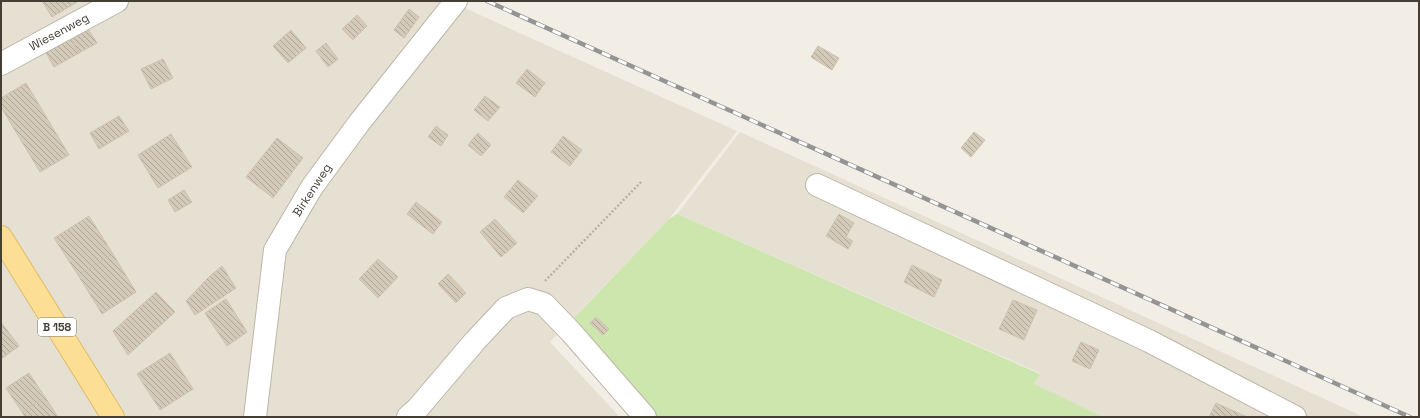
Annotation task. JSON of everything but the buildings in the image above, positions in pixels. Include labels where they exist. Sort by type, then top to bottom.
[{"type":"main road","name":"B 158","points":[[1,237],[113,417]]},
{"type":"street","name":"Wiesenweg","points":[[1,64],[117,1]]},
{"type":"street","name":"Birkenweg","points":[[255,417],[275,250],[312,186],[358,123],[456,1]]},
{"type":"street","points":[[817,185],[1149,341],[1295,417]]},
{"type":"street","points":[[408,417],[418,408],[475,341],[506,308],[528,299],[544,304],[571,332],[645,417]]},
{"type":"path","points":[[528,299],[642,181]]},
{"type":"shaded area","points":[[1,1],[449,1],[737,131],[669,219],[550,342],[620,417],[1,417]]},
{"type":"shaded area","points":[[740,132],[1364,417],[1104,417],[1033,384],[1040,373],[677,214]]},
{"type":"green space","points":[[677,214],[1040,374],[1034,384],[1104,417],[654,417],[570,322],[669,219]]},
{"type":"railway","points":[[487,1],[1410,417]]}]
